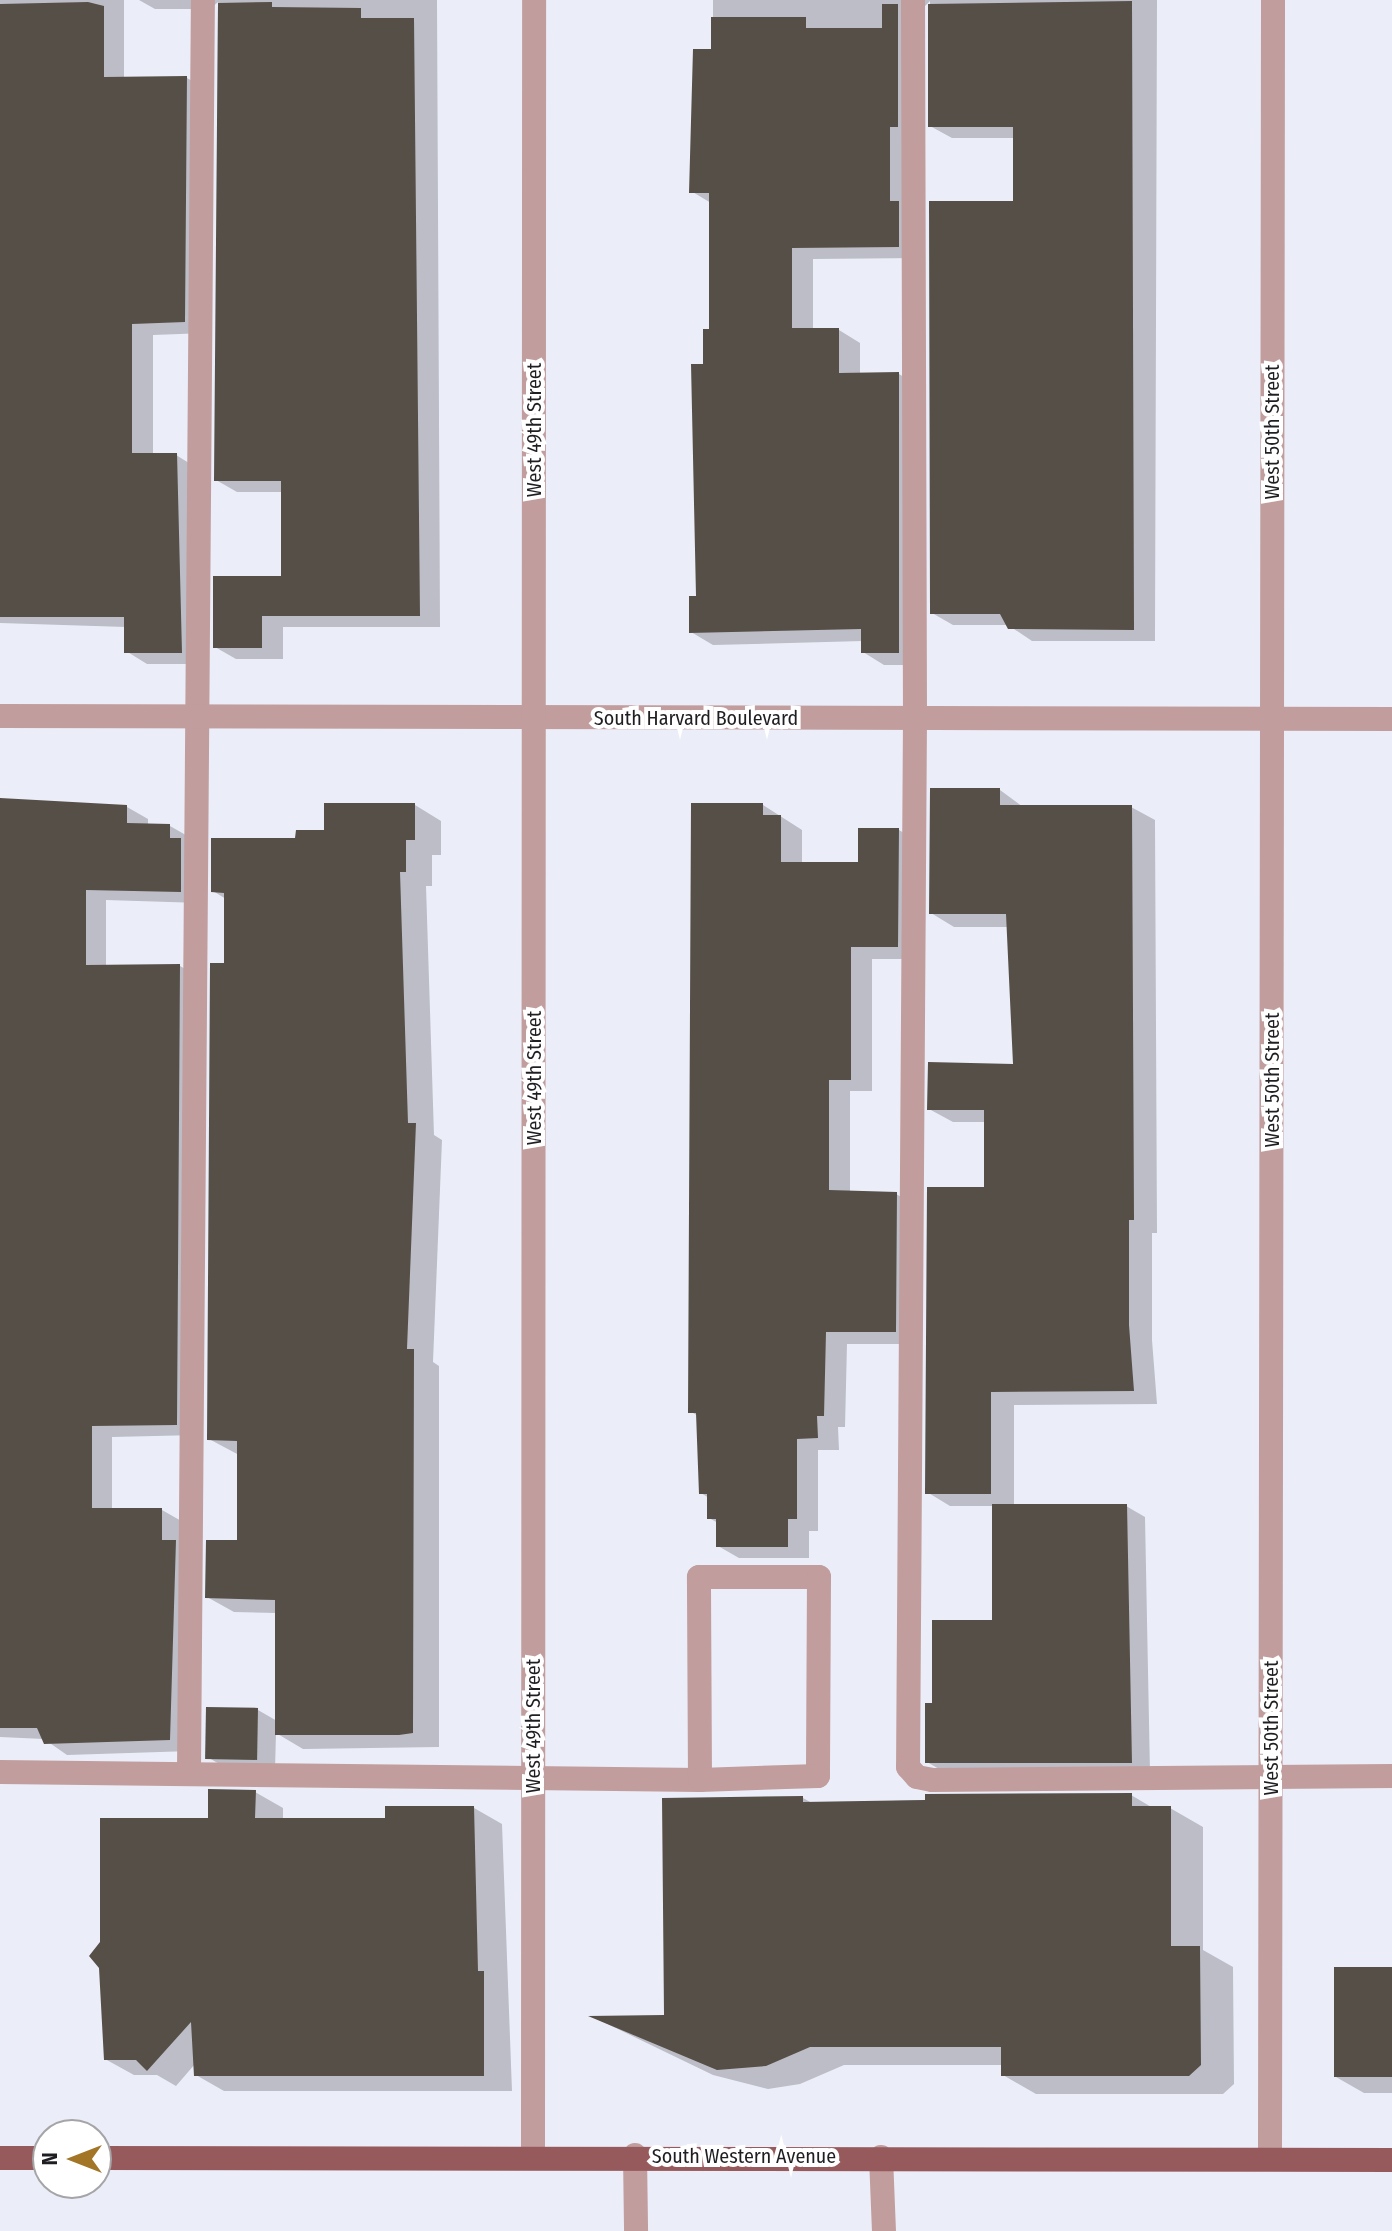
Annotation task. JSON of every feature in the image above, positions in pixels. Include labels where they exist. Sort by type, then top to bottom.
[{"type":"main road","name":"South Western Avenue","points":[[112,2158],[635,2155],[1392,2160]]},
{"type":"main road","points":[[0,2158],[32,2158]]},
{"type":"street","points":[[189,1771],[200,716],[203,0]]},
{"type":"street","name":"West 49th Street","points":[[533,2155],[534,0]]},
{"type":"street","points":[[913,0],[915,718],[908,1767],[917,1777],[932,1780],[1392,1776]]},
{"type":"street","name":"West 50th Street","points":[[1270,2159],[1273,0]]},
{"type":"street","name":"South Harvard Boulevard","points":[[0,716],[1392,719]]},
{"type":"street","points":[[0,1772],[189,1771],[700,1780],[818,1776],[819,1577],[699,1577],[700,1780]]},
{"type":"street","points":[[635,2155],[636,2231]]},
{"type":"street","points":[[881,2157],[884,2231]]},
{"type":"building","points":[[1132,1],[1134,630],[1008,629],[1000,614],[930,614],[929,201],[1013,201],[1013,127],[928,127],[928,4]]},
{"type":"building","points":[[88,2],[104,6],[104,77],[187,76],[185,322],[132,324],[132,453],[177,453],[182,653],[124,653],[124,617],[0,617],[0,4]]},
{"type":"building","points":[[272,2],[272,7],[361,8],[361,18],[414,18],[420,616],[262,616],[262,648],[213,648],[213,576],[281,576],[281,481],[214,481],[218,3]]},
{"type":"building","points":[[882,4],[898,4],[898,127],[890,127],[890,201],[899,201],[899,247],[792,248],[792,328],[839,328],[839,373],[899,372],[899,653],[861,653],[861,629],[689,633],[689,596],[696,596],[691,364],[703,364],[703,329],[709,329],[709,193],[689,193],[693,49],[711,49],[711,17],[806,17],[806,28],[882,28]]},
{"type":"building","points":[[930,788],[1000,788],[1000,805],[1132,805],[1134,1220],[1129,1220],[1129,1325],[1134,1391],[991,1392],[991,1494],[925,1494],[927,1187],[984,1187],[984,1110],[927,1110],[928,1062],[1013,1064],[1006,914],[929,914]]},
{"type":"building","points":[[0,798],[127,805],[127,823],[170,824],[170,838],[181,838],[181,892],[86,890],[86,965],[180,964],[177,1425],[92,1426],[92,1508],[162,1508],[162,1540],[176,1540],[170,1740],[44,1744],[37,1728],[0,1728]]},
{"type":"building","points":[[324,803],[415,803],[415,840],[406,840],[406,872],[400,872],[408,1123],[416,1123],[407,1349],[414,1349],[413,1733],[399,1735],[275,1735],[275,1600],[205,1598],[206,1540],[237,1540],[237,1441],[207,1440],[210,963],[224,963],[224,893],[211,892],[211,838],[295,838],[296,830],[324,830]]},
{"type":"building","points":[[691,803],[763,803],[763,815],[781,815],[781,862],[858,862],[858,828],[899,828],[898,947],[851,947],[851,1080],[829,1080],[829,1190],[897,1192],[896,1332],[826,1332],[824,1416],[817,1416],[818,1438],[797,1439],[797,1519],[788,1519],[788,1547],[716,1547],[716,1519],[707,1519],[707,1494],[699,1494],[696,1413],[688,1413]]},
{"type":"building","points":[[992,1504],[1127,1504],[1132,1763],[925,1763],[925,1703],[932,1703],[932,1620],[992,1620]]},
{"type":"building","points":[[206,1707],[258,1708],[257,1760],[205,1759]]},
{"type":"building","points":[[208,1789],[256,1790],[255,1818],[385,1818],[385,1806],[474,1806],[478,1971],[484,1971],[484,2076],[194,2076],[191,2022],[147,2071],[136,2060],[104,2060],[99,1968],[89,1956],[100,1942],[100,1818],[208,1818]]},
{"type":"building","points":[[1132,1793],[1132,1806],[1171,1806],[1171,1946],[1200,1946],[1201,2065],[1189,2076],[1001,2076],[1001,2047],[810,2047],[766,2066],[717,2070],[588,2016],[664,2015],[662,1798],[803,1796],[803,1802],[925,1800],[925,1794]]},
{"type":"building","points":[[1334,1967],[1392,1967],[1392,2077],[1334,2077]]}]
